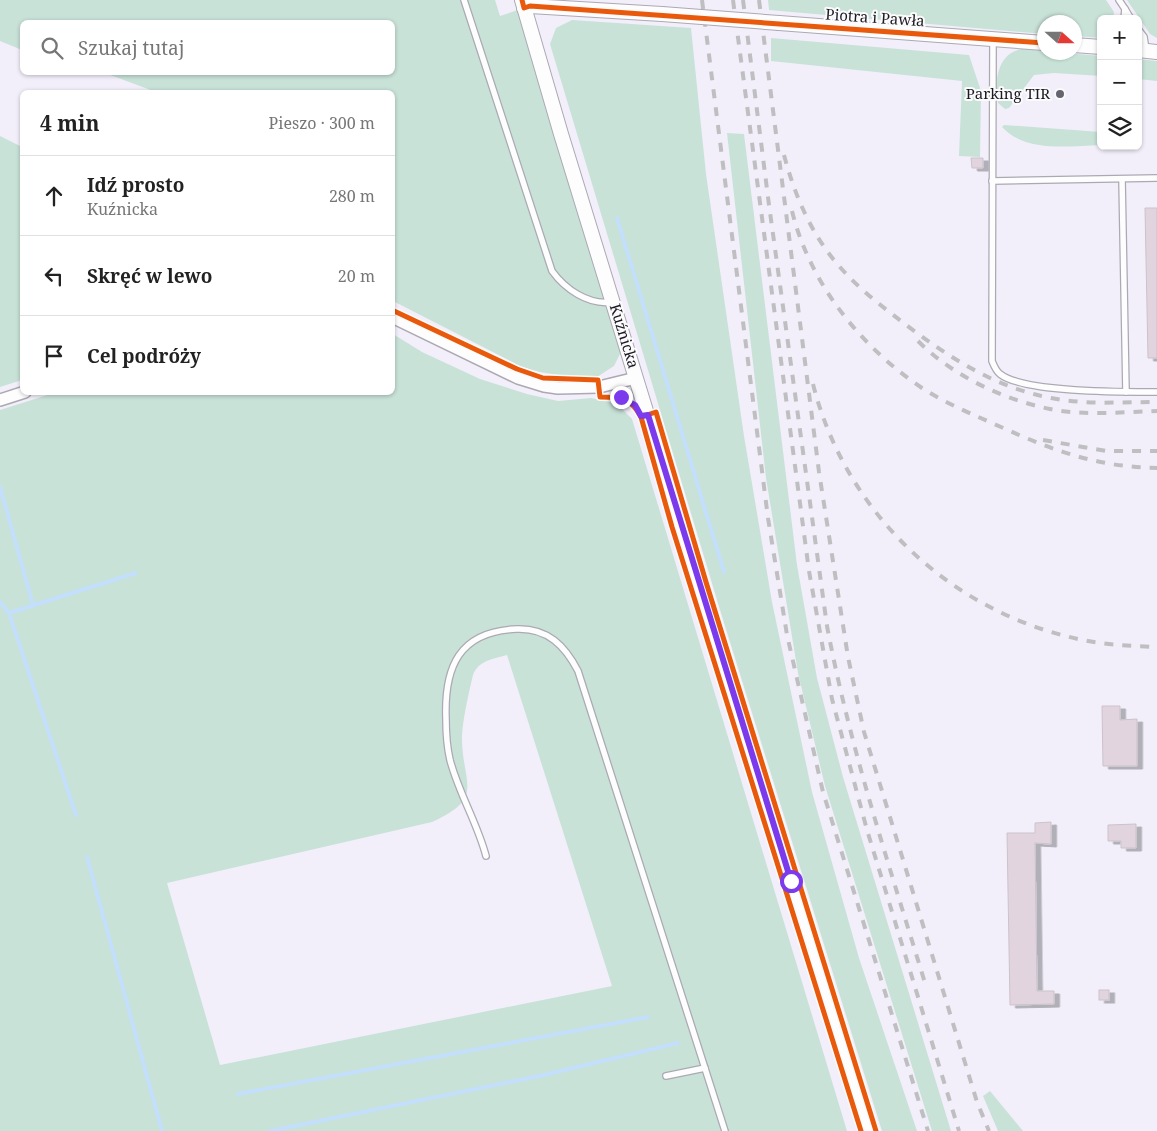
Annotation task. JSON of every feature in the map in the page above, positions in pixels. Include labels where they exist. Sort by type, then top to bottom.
[{"type":"street","name":"Kuźnicka","points":[[523,4],[868,1131]]},
{"type":"street","name":"Piotra i Pawła","points":[[523,4],[1037,42]]},
{"type":"street","points":[[1082,46],[1097,47]]},
{"type":"street","points":[[395,319],[518,378],[544,386],[558,388],[599,387],[636,378]]},
{"type":"street","points":[[0,400],[20,394]]},
{"type":"lane","points":[[464,0],[552,271],[561,283],[578,294],[602,303],[613,301]]},
{"type":"lane","points":[[1119,0],[1129,15]]},
{"type":"lane","points":[[1124,15],[1125,9]]},
{"type":"lane","points":[[1142,34],[1147,51]]},
{"type":"lane","points":[[993,39],[992,361],[995,368],[1001,375],[1029,384],[1073,390],[1157,392]]},
{"type":"lane","points":[[992,181],[1157,178]]},
{"type":"lane","points":[[1122,179],[1126,392]]},
{"type":"lane","points":[[486,856],[479,829],[458,783],[450,759],[445,704],[448,677],[460,652],[477,638],[517,629],[533,630],[549,635],[561,644],[578,671],[725,1131]]},
{"type":"lane","points":[[666,1076],[705,1068]]},
{"type":"green space","points":[[0,0],[495,0],[500,16],[524,8],[626,342],[614,366],[597,377],[565,376],[522,367],[395,302],[395,90],[151,90],[110,75],[395,75],[395,20],[20,20],[20,49],[0,41]]},
{"type":"green space","points":[[768,0],[1106,0],[1114,12],[1114,15],[1097,15],[1097,38],[1082,37],[1082,15],[1037,15],[1037,33],[769,10]]},
{"type":"green space","points":[[1127,0],[1157,0],[1157,38],[1150,34],[1142,22],[1142,15],[1137,15]]},
{"type":"green space","points":[[572,20],[691,28],[706,174],[744,436],[772,602],[812,792],[859,958],[917,1131],[882,1131],[721,613],[550,44],[556,28]]},
{"type":"green space","points":[[771,38],[969,55],[981,91],[980,157],[959,156],[962,81],[771,61]]},
{"type":"green space","points":[[1022,49],[1037,50],[1037,60],[1082,60],[1082,54],[1097,56],[1097,76],[1054,73],[1034,75],[1009,108],[1005,109],[998,103],[997,78],[1002,62],[1014,52]]},
{"type":"green space","points":[[1142,59],[1157,61],[1157,81],[1142,79]]},
{"type":"green space","points":[[1004,125],[1097,132],[1097,145],[1062,147],[1035,144],[1023,141],[1002,127]]},
{"type":"green space","points":[[727,133],[744,134],[797,565],[817,678],[843,777],[951,1131],[932,1131],[825,786],[798,673],[766,478]]},
{"type":"green space","points":[[0,136],[20,146],[20,381],[0,387]]},
{"type":"green space","points":[[395,335],[422,352],[480,379],[527,394],[558,401],[591,398],[616,403],[632,419],[847,1131],[0,1131],[0,410],[48,395],[395,395]],"holes":[[[507,655],[612,986],[220,1065],[167,883],[432,822],[449,813],[459,805],[465,797],[467,789],[462,733],[473,675],[483,663]]]},
{"type":"green space","points":[[990,1091],[1023,1131],[998,1131],[983,1096]]},
{"type":"building","points":[[971,158],[983,158],[983,168],[972,168]]},
{"type":"building","points":[[1145,208],[1157,208],[1157,358],[1148,358]]},
{"type":"building","points":[[1102,706],[1120,706],[1120,720],[1137,719],[1137,766],[1103,766]]},
{"type":"building","points":[[1051,822],[1051,844],[1035,843],[1037,991],[1054,991],[1054,1004],[1010,1005],[1007,833],[1035,833],[1035,823]]},
{"type":"building","points":[[1136,824],[1136,848],[1121,848],[1121,841],[1108,841],[1108,825]]},
{"type":"building","points":[[1099,990],[1109,990],[1109,1000],[1099,1000]]},
{"type":"waterway","points":[[617,218],[724,572]]},
{"type":"waterway","points":[[0,487],[33,605]]},
{"type":"waterway","points":[[9,613],[136,573]]},
{"type":"waterway","points":[[0,602],[9,613],[76,815]]},
{"type":"waterway","points":[[87,857],[162,1131]]},
{"type":"waterway","points":[[238,1094],[648,1017]]},
{"type":"waterway","points":[[270,1131],[544,1075],[678,1043]]},
{"type":"railway","points":[[702,0],[768,518],[787,635],[823,792],[928,1131]]},
{"type":"railway","points":[[733,0],[809,571],[832,699],[867,830],[959,1131]]},
{"type":"railway","points":[[743,0],[827,626],[836,672],[859,761],[925,983]]},
{"type":"railway","points":[[759,0],[819,472],[848,657],[864,732],[977,1102],[989,1131]]},
{"type":"railway","points":[[784,155],[793,185],[805,214],[829,254],[846,274],[869,295],[901,321],[953,358],[990,378],[1030,393],[1051,398],[1077,402],[1157,402]]},
{"type":"railway","points":[[792,211],[800,238],[811,264],[841,312],[878,353],[922,388],[971,414],[1020,436],[1058,450],[1115,465],[1157,468]]},
{"type":"railway","points":[[918,341],[932,354],[962,375],[996,392],[1032,405],[1076,412],[1157,411]]},
{"type":"railway","points":[[813,384],[828,431],[850,474],[877,514],[909,549],[946,580],[987,605],[1031,625],[1088,641],[1157,647]]},
{"type":"railway","points":[[1043,440],[1106,451],[1157,451]]},
{"type":"cycle path","points":[[522,0],[524,8],[530,6],[1037,42]]},
{"type":"cycle path","points":[[395,311],[517,369],[543,378],[598,380],[600,397],[614,397],[629,402],[641,417],[656,412],[706,582],[876,1131]]},
{"type":"cycle path","points":[[641,417],[672,527],[861,1131]]},
{"type":"place","name":"Parking TIR","points":[[1060,94]]},
{"type":"route","points":[[621,397],[635,405],[641,416],[648,415],[791,881]]}]
